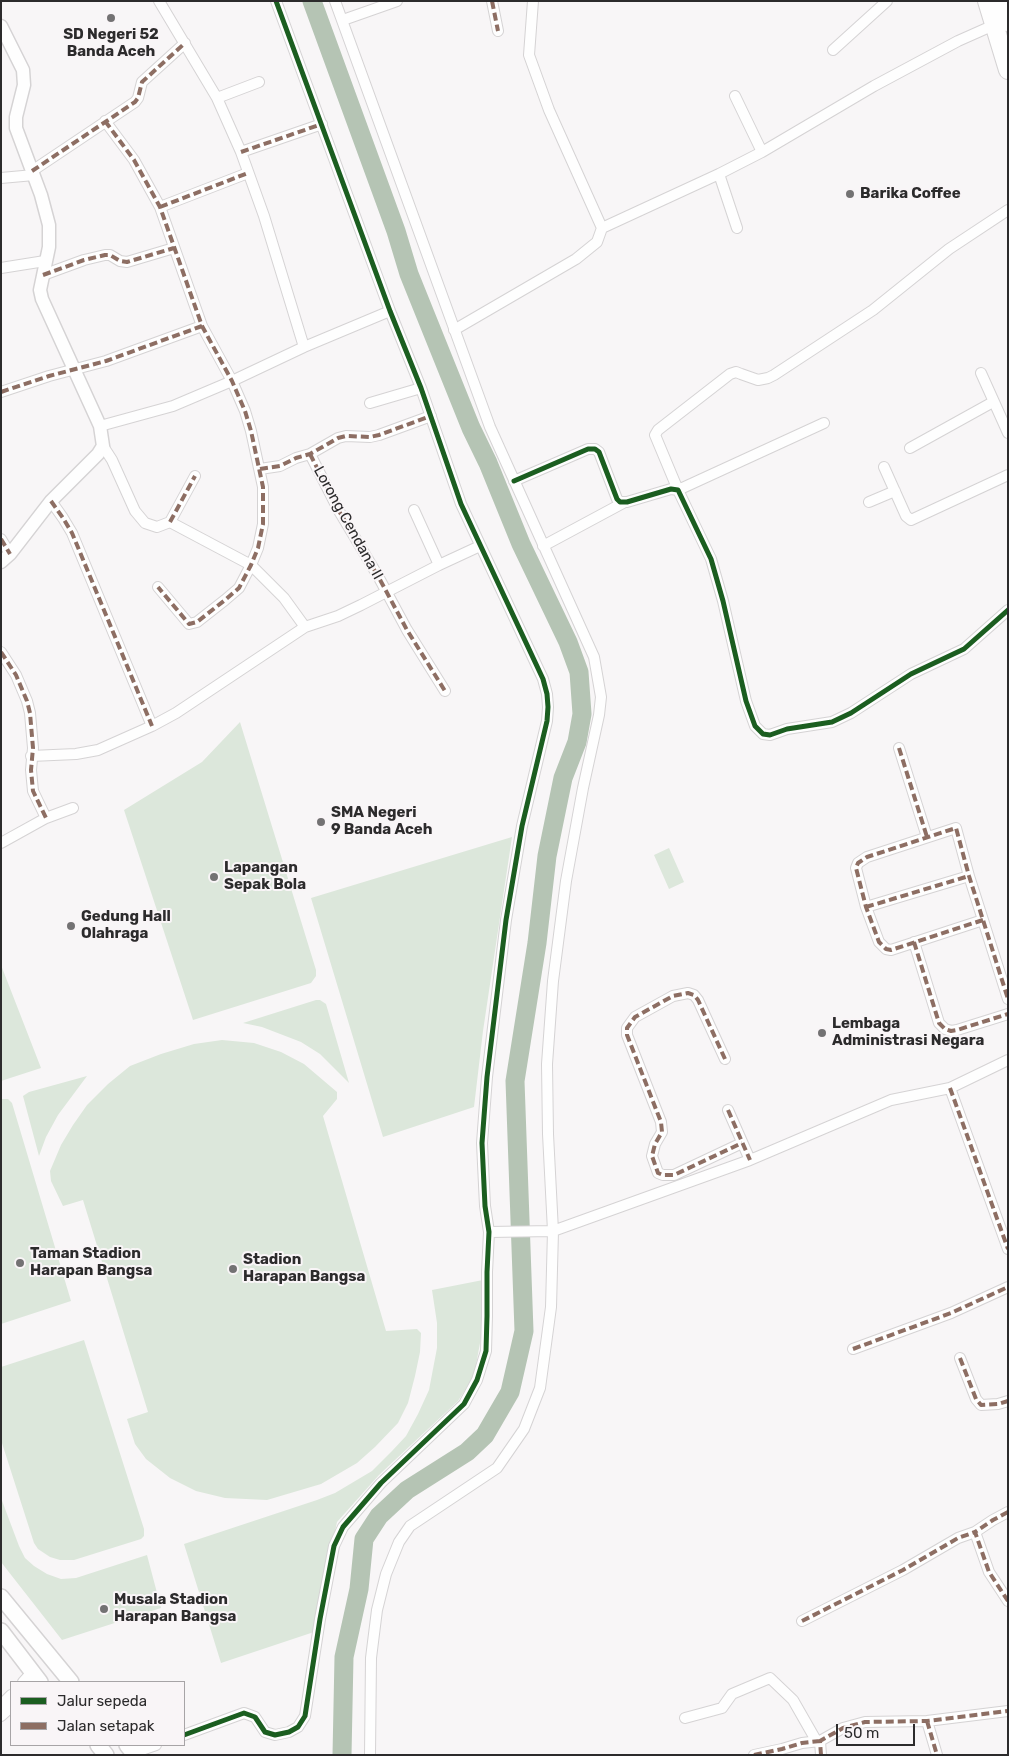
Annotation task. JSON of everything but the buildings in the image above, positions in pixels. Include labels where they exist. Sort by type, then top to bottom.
[{"type":"highway","points":[[987,1],[1004,22]]},
{"type":"highway","points":[[1001,1],[1008,70]]},
{"type":"main road","points":[[1,1597],[70,1681]]},
{"type":"main road","points":[[1,1630],[34,1680]]},
{"type":"street","points":[[159,1],[217,98],[241,152],[267,224],[304,347]]},
{"type":"street","points":[[185,1735],[244,1713],[255,1717],[265,1732],[275,1735],[289,1732],[298,1727],[305,1716],[328,1570],[334,1546],[343,1527],[381,1483],[464,1404],[477,1380],[486,1351],[489,1232],[485,1206],[482,1143],[488,1077],[508,911],[522,826],[547,721],[548,706],[548,694],[542,679],[461,504],[421,388],[390,311],[276,1]]},
{"type":"street","points":[[335,1],[490,427],[594,657],[601,697],[566,881],[553,981],[546,1064],[551,1307],[540,1388],[524,1429],[512,1450],[497,1468],[410,1526],[399,1542],[386,1574],[377,1610],[371,1658],[370,1755]]},
{"type":"street","points":[[343,20],[397,1]]},
{"type":"street","points":[[492,1],[498,31]]},
{"type":"street","points":[[454,330],[576,259],[597,242],[602,228],[549,110],[529,55],[533,1]]},
{"type":"street","points":[[833,50],[887,1]]},
{"type":"street","points":[[602,228],[762,152],[874,86],[958,41],[1004,22]]},
{"type":"street","points":[[1,26],[23,70],[24,77],[16,117],[16,128],[41,195],[49,226],[49,247],[40,290],[44,307],[75,369],[100,426],[103,446],[112,460],[141,519],[145,523],[157,527],[170,522],[195,476]]},
{"type":"street","points":[[1,178],[33,173],[105,121],[135,102],[138,98],[142,82],[185,43]]},
{"type":"street","points":[[217,98],[259,82]]},
{"type":"street","points":[[735,96],[762,152]]},
{"type":"street","points":[[105,121],[121,140],[134,160],[160,207],[202,326],[245,411],[263,487],[263,524],[258,548],[239,588],[226,600],[194,623],[189,624],[158,587]]},
{"type":"street","points":[[241,152],[322,124]]},
{"type":"street","points":[[160,207],[248,173]]},
{"type":"street","points":[[719,174],[737,228]]},
{"type":"street","points":[[1008,210],[950,250],[873,310],[774,375],[758,380],[736,372],[730,374],[658,430],[655,438],[711,559],[723,601],[746,701],[755,726],[764,734],[770,735],[787,729],[832,722],[851,713],[911,674],[964,649],[1008,610]]},
{"type":"street","points":[[43,276],[84,260],[104,255],[110,255],[120,261],[128,262],[174,248]]},
{"type":"street","points":[[1,268],[45,261]]},
{"type":"street","points":[[100,426],[174,406],[232,382],[304,347],[390,311]]},
{"type":"street","points":[[1,392],[106,361],[202,326]]},
{"type":"street","points":[[981,373],[1008,434]]},
{"type":"street","points":[[370,404],[421,388]]},
{"type":"street","points":[[910,448],[993,402]]},
{"type":"street","points":[[260,469],[280,466],[310,454],[338,438],[379,435],[431,416]]},
{"type":"street","points":[[543,546],[623,503],[671,489],[678,490],[824,423]]},
{"type":"street","points":[[6,558],[51,501],[98,454],[103,446]]},
{"type":"street","points":[[514,481],[588,449],[595,449],[598,452],[616,499],[623,503]]},
{"type":"street","name":"Lorong Cendana II","points":[[310,454],[339,511],[422,655],[446,691]]},
{"type":"street","points":[[884,468],[906,516],[912,520],[1008,475]]},
{"type":"street","points":[[870,502],[895,491]]},
{"type":"street","points":[[51,501],[72,533],[152,726]]},
{"type":"street","points":[[414,510],[439,565]]},
{"type":"street","points":[[170,522],[251,565],[284,598],[305,627]]},
{"type":"street","points":[[1,539],[6,558]]},
{"type":"street","points":[[31,756],[76,754],[98,750],[152,726],[176,713],[305,627],[338,616],[480,546]]},
{"type":"street","points":[[1,652],[16,675],[27,701],[33,748],[31,779],[34,797],[46,818]]},
{"type":"street","points":[[899,748],[927,837]]},
{"type":"street","points":[[1,843],[46,818],[73,808]]},
{"type":"street","points":[[983,920],[891,950],[886,949],[882,946],[866,906],[856,868],[858,863],[867,857],[956,828],[968,876],[983,920],[1008,999]]},
{"type":"street","points":[[866,906],[968,876]]},
{"type":"street","points":[[914,942],[940,1023],[944,1029],[951,1032],[1008,1014]]},
{"type":"street","points":[[725,1059],[698,1000],[694,995],[688,993],[673,996],[635,1017],[626,1028],[626,1035],[661,1122],[662,1132],[655,1144],[652,1156],[658,1173],[674,1175],[742,1143]]},
{"type":"street","points":[[489,1232],[548,1231],[750,1160],[891,1100],[950,1088],[1008,1060]]},
{"type":"street","points":[[950,1088],[1008,1249]]},
{"type":"street","points":[[728,1110],[750,1160]]},
{"type":"street","points":[[853,1349],[950,1313],[1008,1287]]},
{"type":"street","points":[[960,1358],[976,1399],[981,1405],[998,1404],[1008,1400]]},
{"type":"street","points":[[802,1622],[903,1570],[958,1538],[975,1532],[1008,1512]]},
{"type":"street","points":[[975,1532],[989,1572],[1008,1601]]},
{"type":"street","points":[[685,1718],[722,1708],[732,1694],[770,1678],[794,1700],[818,1742],[821,1755]]},
{"type":"street","points":[[1,1705],[10,1695]]},
{"type":"street","points":[[1,1716],[10,1707]]},
{"type":"street","points":[[754,1755],[802,1743],[818,1742],[843,1728],[865,1722],[927,1721],[1008,1711]]},
{"type":"street","points":[[927,1721],[937,1755]]},
{"type":"street","points":[[132,1751],[152,1746]]},
{"type":"shaded area","name":"Lapangan Sepak Bola","points":[[240,722],[316,970],[316,976],[311,983],[193,1020],[124,810],[202,762]]},
{"type":"shaded area","points":[[512,837],[483,1031],[474,1107],[383,1137],[311,898]]},
{"type":"shaded area","points":[[669,848],[684,882],[669,889],[654,855]]},
{"type":"shaded area","points":[[1,965],[41,1068],[1,1081]]},
{"type":"shaded area","points":[[316,1000],[326,1004],[349,1083],[320,1054],[301,1042],[262,1027],[243,1023]]},
{"type":"shaded area","name":"Stadion Harapan Bangsa","points":[[222,1040],[254,1043],[281,1052],[304,1064],[337,1092],[337,1099],[323,1116],[386,1331],[417,1329],[421,1333],[420,1352],[415,1376],[408,1403],[398,1423],[357,1463],[321,1484],[267,1500],[225,1498],[196,1491],[170,1478],[146,1459],[135,1444],[127,1419],[148,1412],[83,1200],[63,1206],[51,1181],[50,1171],[61,1145],[87,1105],[130,1066],[194,1044]]},
{"type":"shaded area","points":[[87,1076],[58,1115],[46,1137],[39,1156],[23,1096],[29,1092]]},
{"type":"shaded area","points":[[1,1099],[8,1099],[12,1103],[71,1301],[1,1324]]},
{"type":"shaded area","points":[[483,1280],[482,1332],[474,1376],[458,1401],[379,1475],[337,1522],[314,1632],[221,1663],[184,1544],[317,1500],[335,1493],[372,1471],[406,1436],[429,1390],[437,1348],[437,1323],[432,1290]]},
{"type":"shaded area","points":[[84,1340],[144,1529],[144,1536],[141,1539],[74,1560],[60,1560],[50,1557],[38,1549],[34,1543],[1,1440],[1,1367]]},
{"type":"shaded area","points":[[1,1498],[19,1546],[25,1558],[34,1566],[47,1574],[61,1579],[76,1578],[147,1555],[161,1608],[62,1640],[1,1562]]},
{"type":"waterway","points":[[312,1],[396,231],[409,274],[471,428],[488,463],[521,544],[568,642],[579,672],[582,714],[577,742],[563,778],[547,856],[537,943],[515,1081],[524,1331],[510,1392],[485,1435],[467,1452],[407,1490],[379,1516],[364,1539],[359,1589],[344,1657],[342,1755]]},
{"type":"marked path","points":[[492,1],[498,31]]},
{"type":"marked path","points":[[32,171],[135,102],[138,98],[142,82],[185,43]]},
{"type":"marked path","points":[[105,121],[134,160],[160,207],[202,326],[232,381],[245,411],[263,487],[263,524],[258,548],[239,588],[197,622],[189,624],[158,587]]},
{"type":"marked path","points":[[241,152],[322,124]]},
{"type":"marked path","points":[[160,207],[248,173]]},
{"type":"marked path","points":[[43,275],[84,260],[105,255],[110,255],[120,261],[127,262],[174,248]]},
{"type":"marked path","points":[[1,392],[49,376],[106,361],[202,326]]},
{"type":"marked path","points":[[260,469],[280,466],[310,454],[338,438],[379,435],[431,416]]},
{"type":"marked path","points":[[310,454],[339,511],[378,576],[407,630],[445,691]]},
{"type":"marked path","points":[[170,522],[195,476]]},
{"type":"marked path","points":[[51,501],[72,533],[152,726]]},
{"type":"marked path","points":[[1,539],[10,554]]},
{"type":"marked path","points":[[1,652],[16,675],[27,701],[33,748],[31,770],[33,791],[46,818]]},
{"type":"marked path","points":[[899,748],[927,837]]},
{"type":"marked path","points":[[983,920],[891,950],[886,949],[879,942],[866,907],[856,868],[858,863],[867,857],[956,828],[969,876],[983,920],[1008,999]]},
{"type":"marked path","points":[[866,907],[969,876]]},
{"type":"marked path","points":[[914,942],[939,1023],[945,1029],[957,1030],[1008,1014]]},
{"type":"marked path","points":[[725,1059],[698,1000],[694,995],[688,993],[673,996],[635,1017],[627,1028],[627,1035],[661,1122],[662,1132],[655,1144],[652,1156],[658,1173],[674,1175],[742,1143]]},
{"type":"marked path","points":[[950,1088],[1008,1249]]},
{"type":"marked path","points":[[728,1110],[750,1160]]},
{"type":"marked path","points":[[853,1349],[951,1313],[1008,1287]]},
{"type":"marked path","points":[[960,1358],[976,1399],[981,1405],[998,1404],[1008,1401]]},
{"type":"marked path","points":[[1008,1512],[975,1532],[989,1572],[1008,1601]]},
{"type":"marked path","points":[[802,1621],[903,1570],[958,1538],[975,1532]]},
{"type":"marked path","points":[[821,1755],[820,1741],[843,1728],[865,1722],[927,1721],[1008,1711]]},
{"type":"marked path","points":[[927,1721],[937,1755]]},
{"type":"marked path","points":[[754,1755],[802,1743],[820,1741]]},
{"type":"cycle path","points":[[185,1735],[244,1713],[255,1717],[265,1732],[275,1735],[289,1732],[298,1727],[305,1716],[320,1619],[334,1546],[343,1527],[381,1483],[464,1404],[477,1380],[486,1351],[489,1232],[485,1206],[482,1143],[487,1077],[506,920],[522,826],[547,721],[548,707],[543,679],[461,504],[421,388],[390,311],[276,1]]},
{"type":"cycle path","points":[[514,481],[588,449],[595,449],[599,452],[617,499],[620,502],[627,502],[671,489],[678,490],[711,559],[723,601],[746,701],[755,726],[763,734],[770,735],[787,729],[832,722],[851,713],[911,674],[964,649],[1008,610]]},
{"type":"place","name":"SD Negeri 52 Banda Aceh","points":[[111,18]]},
{"type":"place","name":"Barika Coffee","points":[[850,194]]},
{"type":"place","name":"SMA Negeri 9 Banda Aceh","points":[[321,822]]},
{"type":"place","name":"Lapangan Sepak Bola","points":[[214,877]]},
{"type":"place","name":"Gedung Hall Olahraga","points":[[71,926]]},
{"type":"place","name":"Lembaga Administrasi Negara","points":[[822,1033]]},
{"type":"place","name":"Taman Stadion Harapan Bangsa","points":[[20,1263]]},
{"type":"place","name":"Stadion Harapan Bangsa","points":[[233,1269]]},
{"type":"place","name":"Musala Stadion Harapan Bangsa","points":[[104,1609]]}]
